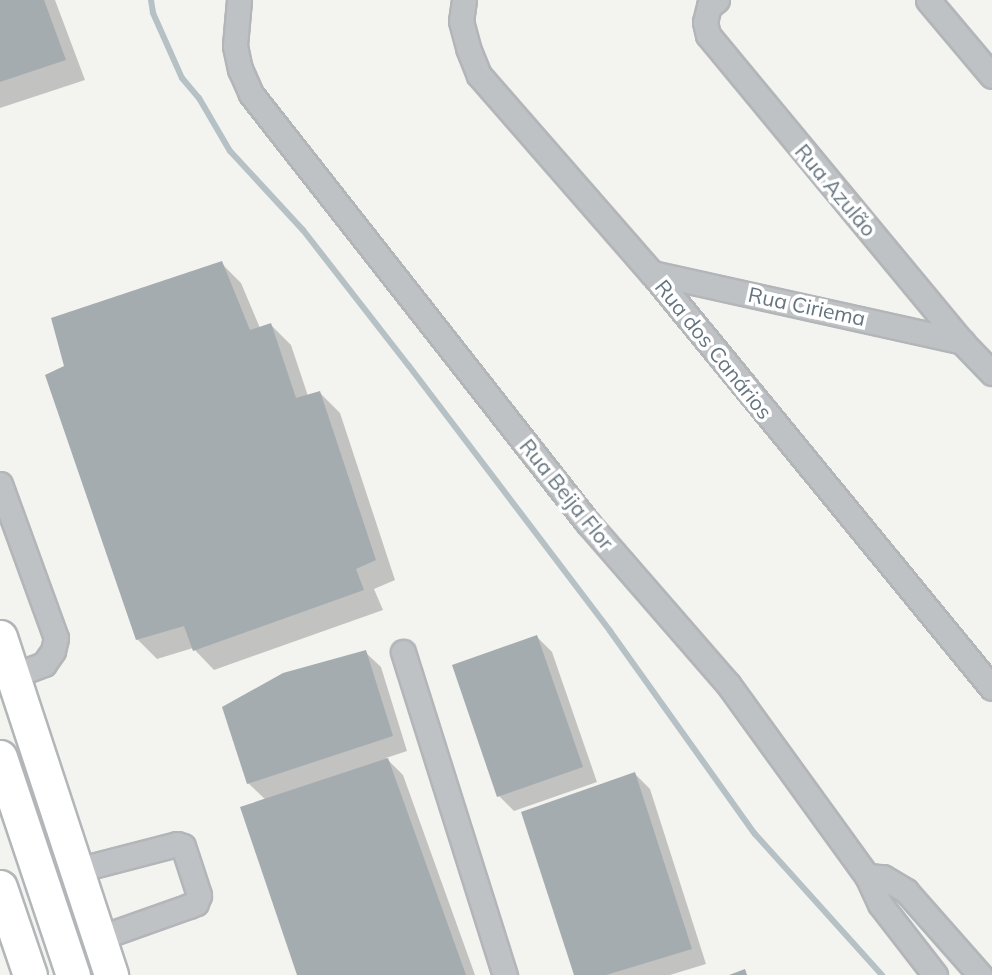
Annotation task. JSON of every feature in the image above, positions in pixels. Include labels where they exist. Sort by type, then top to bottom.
[{"type":"highway","points":[[0,637],[111,975]]},
{"type":"highway","points":[[0,757],[73,975]]},
{"type":"highway","points":[[0,887],[30,975]]},
{"type":"street","name":"Rua Beija Flor","points":[[239,0],[235,46],[240,69],[251,93],[588,523],[728,684],[867,876],[880,904],[935,975]]},
{"type":"street","name":"Rua dos Canários","points":[[464,0],[461,21],[468,48],[480,75],[652,272],[992,688]]},
{"type":"street","name":"Rua Azulão","points":[[717,0],[709,6],[705,22],[708,35],[962,342],[992,373]]},
{"type":"street","points":[[928,0],[992,76]]},
{"type":"street","name":"Rua Ciriema","points":[[652,272],[962,342]]},
{"type":"street","points":[[0,484],[56,638],[53,651],[44,664],[13,676]]},
{"type":"street","points":[[403,652],[505,975]]},
{"type":"street","points":[[77,870],[177,844],[183,846],[199,895],[196,903],[99,938]]},
{"type":"street","points":[[867,876],[883,877],[906,891],[980,975]]},
{"type":"building","points":[[0,0],[44,0],[66,60],[0,82]]},
{"type":"building","points":[[222,261],[250,330],[271,323],[296,398],[320,391],[376,560],[356,569],[364,590],[193,651],[184,626],[136,640],[45,375],[64,366],[51,318]]},
{"type":"building","points":[[537,635],[583,767],[497,797],[452,665]]},
{"type":"building","points":[[366,650],[393,736],[247,784],[222,707],[283,673]]},
{"type":"building","points":[[388,758],[466,975],[297,975],[240,807]]},
{"type":"building","points":[[635,772],[692,949],[606,975],[574,975],[521,812]]},
{"type":"building","points":[[745,969],[747,975],[729,975]]},
{"type":"waterway","points":[[151,0],[153,13],[182,78],[199,98],[230,151],[303,230],[409,366],[610,631],[755,834],[882,975]]}]
